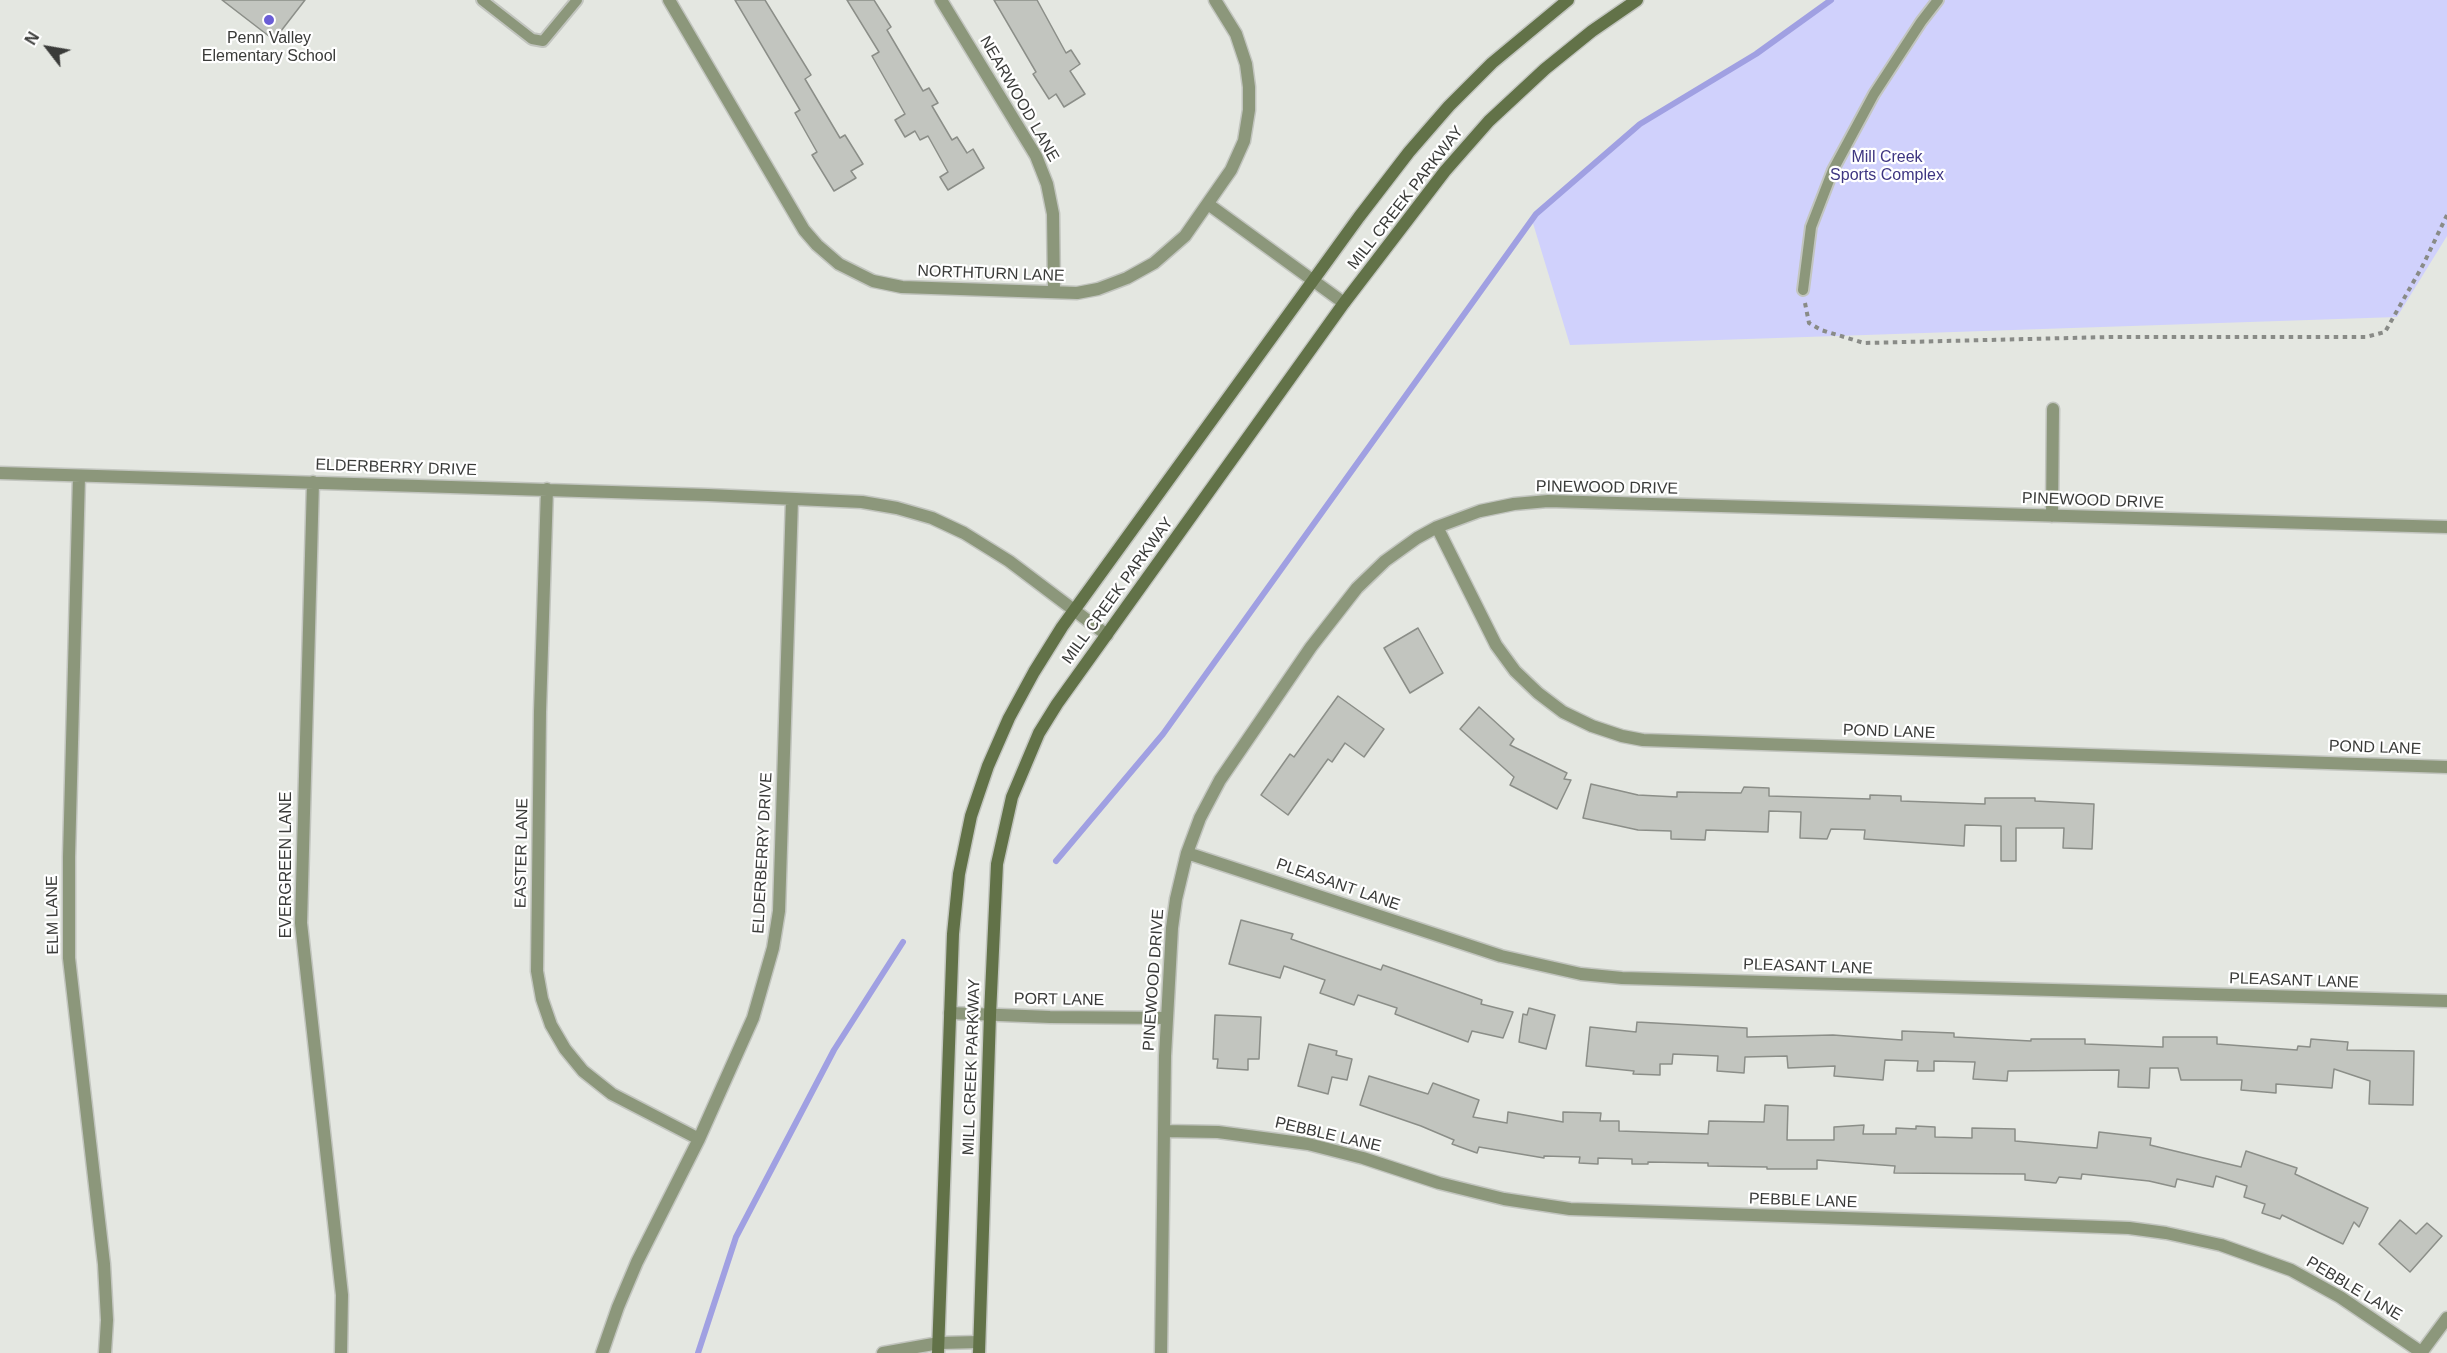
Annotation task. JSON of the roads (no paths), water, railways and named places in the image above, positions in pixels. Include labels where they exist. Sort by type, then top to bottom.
[{"type":"main road","name":"MILL CREEK PARKWAY","points":[[938,1348],[953,934],[959,874],[971,816],[988,766],[1009,718],[1034,672],[1075,610],[1409,152],[1449,106],[1492,63],[1538,23],[1569,0]]},
{"type":"main road","name":"MILL CREEK PARKWAY","points":[[979,1348],[997,864],[1012,797],[1039,733],[1057,704],[1344,303],[1438,180],[1489,121],[1545,69],[1592,31],[1637,0]]},
{"type":"street","name":"NORTHTURN LANE","points":[[669,0],[804,230],[839,264],[873,281],[902,287],[1077,293],[1098,289],[1127,278],[1154,263],[1185,236],[1235,161],[1244,141],[1250,87],[1246,64],[1236,34],[1215,0]]},
{"type":"street","name":"NEARWOOD LANE","points":[[941,0],[1036,156],[1047,184],[1053,214],[1054,292]]},
{"type":"street","points":[[1208,204],[1344,303]]},
{"type":"street","points":[[2052,516],[2053,409]]},
{"type":"street","name":"ELDERBERRY DRIVE","points":[[0,473],[547,489],[862,502],[897,508],[932,518],[964,533],[1009,561],[1107,635]]},
{"type":"street","name":"ELM LANE","points":[[79,476],[69,857],[69,958],[104,1264],[107,1320],[105,1353]]},
{"type":"street","name":"EVERGREEN LANE","points":[[314,482],[300,923],[342,1295],[341,1353]]},
{"type":"street","name":"EASTER LANE","points":[[547,489],[540,712],[537,971],[542,999],[551,1025],[560,1041],[583,1071],[612,1094],[699,1139]]},
{"type":"street","name":"ELDERBERRY DRIVE","points":[[602,1353],[637,1262],[699,1139],[753,1018],[765,983],[779,911],[792,499]]},
{"type":"street","name":"PINEWOOD DRIVE","points":[[1161,1353],[1167,1018],[1172,928],[1176,899],[1188,853],[1200,818],[1220,780],[1317,639],[1357,588],[1385,561],[1416,538],[1437,527],[1480,511],[1514,504],[1548,501],[2447,527]]},
{"type":"street","name":"POND LANE","points":[[1437,527],[1496,645],[1515,671],[1563,712],[1592,726],[1622,736],[1655,741],[2447,767]]},
{"type":"street","name":"PLEASANT LANE","points":[[1188,853],[1501,956],[1581,974],[1622,978],[2447,1001]]},
{"type":"street","name":"PORT LANE","points":[[950,1013],[1167,1018]]},
{"type":"street","name":"PEBBLE LANE","points":[[1164,1131],[1218,1132],[1308,1144],[1504,1199],[1570,1209],[2129,1228],[2166,1233],[2221,1245],[2291,1270],[2340,1297],[2421,1353]]},
{"type":"street","points":[[2421,1353],[2447,1318]]},
{"type":"street","points":[[883,1353],[938,1348],[979,1348]]},
{"type":"lane","points":[[482,0],[532,39],[543,40],[577,0]]},
{"type":"lane","points":[[1803,290],[1811,227],[1833,170],[1874,94],[1938,0]]},
{"type":"waterway","points":[[1056,861],[1163,734],[1536,214],[1640,124],[1756,54],[1831,0]]},
{"type":"waterway","points":[[698,1353],[736,1237],[834,1050],[903,942]]},
{"type":"place","name":"Penn Valley Elementary School","points":[[269,20]]},
{"type":"park label","name":"Mill Creek Sports Complex","points":[[1887,167]]}]
